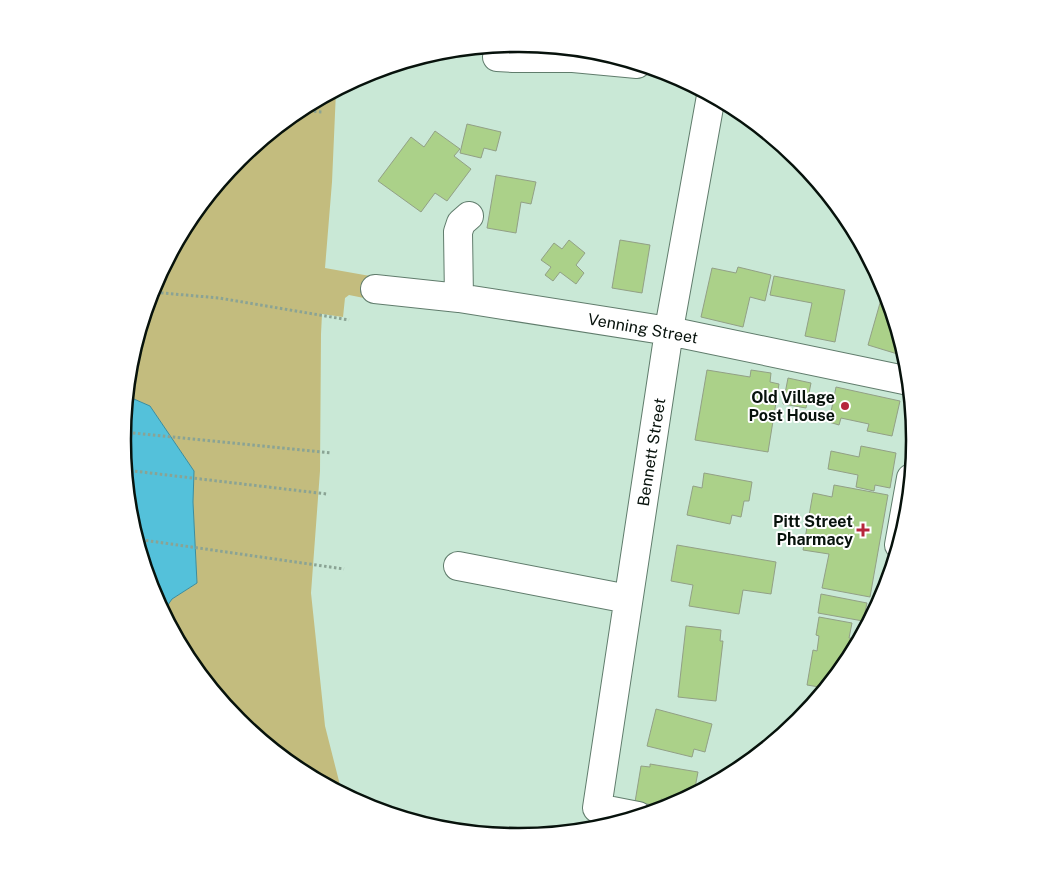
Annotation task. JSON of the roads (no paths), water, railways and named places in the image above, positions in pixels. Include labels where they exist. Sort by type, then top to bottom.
[{"type":"street","points":[[497,57],[594,60]]},
{"type":"street","name":"Bennett Street","points":[[623,813],[597,808],[669,331],[709,102]]},
{"type":"street","points":[[459,298],[458,232],[461,223],[469,216]]},
{"type":"street","name":"Venning Street","points":[[375,288],[459,298],[669,331],[901,379]]},
{"type":"street","points":[[458,566],[628,599]]},
{"type":"water","points":[[133,399],[150,406],[194,471],[193,502],[197,583],[172,599],[168,605],[152,565],[138,516],[132,465]]},
{"type":"place","name":"Old Village Post House","points":[[845,406]]},
{"type":"place","name":"Pitt Street Pharmacy","points":[[863,530]]}]
